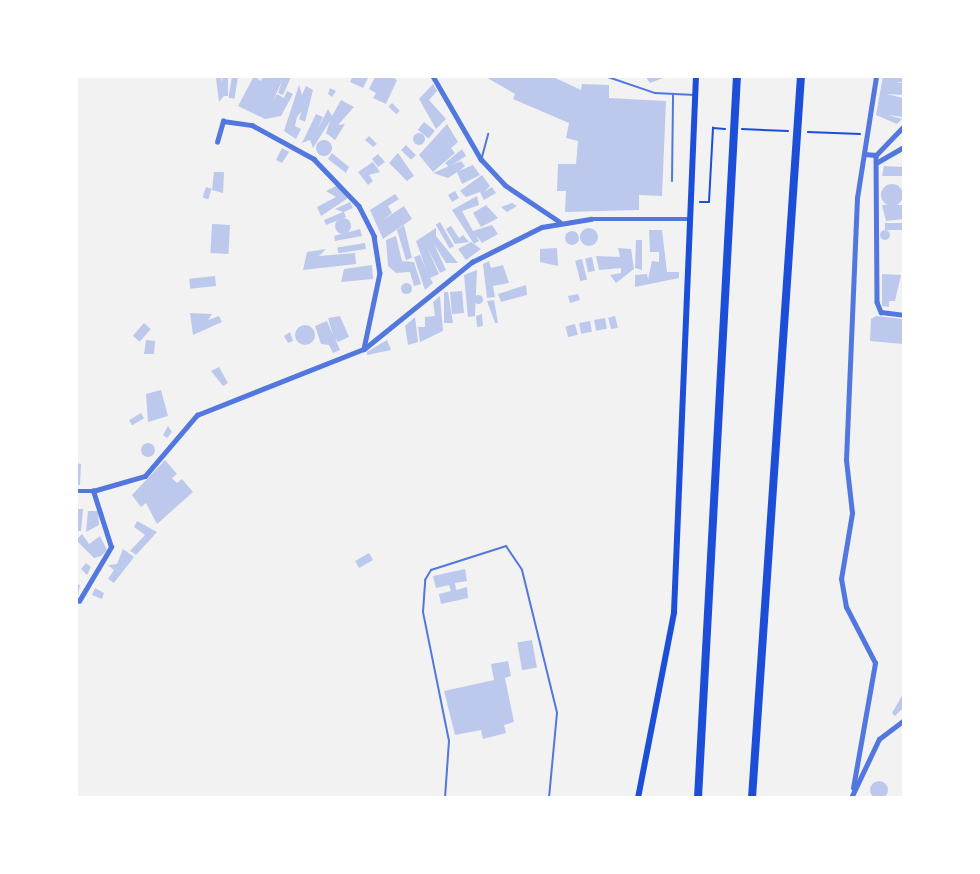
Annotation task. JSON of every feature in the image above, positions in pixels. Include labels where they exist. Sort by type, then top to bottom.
[{"type":"highway","points":[[698,798],[737,76]]},
{"type":"highway","points":[[752,798],[801,76]]},
{"type":"main road","points":[[638,798],[674,612],[696,76]]},
{"type":"street","points":[[433,76],[481,159],[505,185],[560,222]]},
{"type":"street","points":[[851,798],[875,663],[846,607],[841,579],[852,513],[847,420],[864,154],[876,76]]},
{"type":"street","points":[[217,141],[223,121],[252,125],[314,159],[359,206],[374,236],[380,273],[364,349]]},
{"type":"street","points":[[903,126],[876,155],[877,302],[881,312],[903,315]]},
{"type":"street","points":[[876,163],[903,147]]},
{"type":"street","points":[[864,154],[876,155]]},
{"type":"street","points":[[76,491],[93,491],[145,476],[197,415],[364,349],[472,262],[560,222],[691,219]]},
{"type":"street","points":[[80,601],[111,547],[93,491]]},
{"type":"street","points":[[853,788],[879,739],[903,720]]},
{"type":"lane","points":[[605,76],[672,95],[697,94]]},
{"type":"lane","points":[[672,95],[672,181]]},
{"type":"lane","points":[[481,159],[488,134]]},
{"type":"lane","points":[[446,798],[449,741],[423,612],[425,580],[431,570],[506,546],[522,570],[557,713],[549,798]]},
{"type":"path","points":[[702,202],[709,202],[713,128],[792,131]]},
{"type":"path","points":[[803,132],[859,134]]},
{"type":"building","points":[[222,76],[228,76],[228,96],[222,96]]},
{"type":"building","points":[[232,76],[238,77],[234,99],[229,98]]},
{"type":"building","points":[[254,76],[261,81],[263,76],[291,77],[283,95],[278,93],[282,81],[273,101],[277,94],[284,98],[287,91],[293,94],[281,116],[265,119],[238,106]]},
{"type":"building","points":[[353,76],[369,76],[363,88],[350,82]]},
{"type":"building","points":[[391,76],[397,80],[386,104],[373,98],[376,93],[369,89],[375,77]]},
{"type":"building","points":[[484,76],[551,76],[581,90],[582,84],[609,85],[609,98],[666,101],[662,196],[639,195],[639,210],[565,212],[566,191],[557,191],[558,164],[576,164],[578,141],[566,138],[569,123],[513,99],[515,94]]},
{"type":"building","points":[[645,76],[668,76],[650,83]]},
{"type":"building","points":[[883,76],[903,76],[903,82],[895,82],[903,83],[903,95],[887,94],[903,98],[903,117],[888,115],[902,119],[897,124],[876,115]]},
{"type":"building","points":[[216,78],[221,78],[224,96],[219,102]]},
{"type":"building","points":[[433,84],[437,91],[429,100],[446,119],[436,129],[419,99]]},
{"type":"building","points":[[299,85],[302,95],[306,86],[313,90],[305,122],[299,119],[302,111],[297,117],[295,126],[301,129],[296,139],[284,131]]},
{"type":"building","points":[[330,88],[336,91],[332,97],[328,94]]},
{"type":"building","points":[[341,100],[354,107],[338,125],[345,124],[335,140],[326,133],[330,121],[313,148],[310,140],[302,143],[316,114],[323,117],[317,130],[328,109],[332,116]]},
{"type":"building","points":[[392,103],[400,111],[396,114],[388,107]]},
{"type":"building","points":[[424,122],[435,131],[429,139],[418,130]]},
{"type":"building","points":[[447,124],[458,142],[451,148],[455,153],[433,172],[419,155]]},
{"type":"building","points":[[421,133],[425,139],[421,145],[417,145],[413,137]]},
{"type":"building","points":[[369,136],[377,144],[373,147],[365,140]]},
{"type":"building","points":[[324,140],[332,148],[324,156],[316,148]]},
{"type":"building","points":[[406,145],[416,155],[411,160],[401,150]]},
{"type":"building","points":[[282,148],[289,152],[282,163],[276,160]]},
{"type":"building","points":[[462,149],[466,156],[449,167],[445,163]]},
{"type":"building","points":[[332,153],[349,167],[346,173],[328,159]]},
{"type":"building","points":[[398,153],[414,176],[407,181],[389,163]]},
{"type":"building","points":[[378,154],[385,162],[378,167],[372,159]]},
{"type":"building","points":[[461,161],[465,166],[459,171],[473,165],[480,175],[462,184],[457,172],[448,178],[433,173]]},
{"type":"building","points":[[373,162],[380,172],[369,175],[373,181],[368,185],[358,172]]},
{"type":"building","points":[[884,166],[904,167],[903,176],[882,176]]},
{"type":"building","points":[[214,172],[224,172],[223,193],[212,190]]},
{"type":"building","points":[[482,175],[490,186],[484,192],[492,187],[496,193],[484,200],[480,192],[466,197],[460,191]]},
{"type":"building","points":[[892,184],[900,187],[903,195],[900,203],[892,206],[884,203],[881,195],[884,187]]},
{"type":"building","points":[[338,185],[348,198],[321,216],[317,207],[336,197],[326,191]]},
{"type":"building","points":[[206,187],[212,189],[208,199],[203,197]]},
{"type":"building","points":[[455,191],[459,198],[452,202],[448,195]]},
{"type":"building","points":[[395,194],[399,199],[388,206],[392,213],[383,220],[404,206],[412,219],[383,239],[370,210]]},
{"type":"building","points":[[477,196],[479,205],[462,211],[473,231],[492,225],[498,234],[482,243],[476,235],[479,241],[474,244],[452,210]]},
{"type":"building","points":[[350,202],[353,208],[344,212],[346,217],[326,225],[324,220],[343,212],[335,209]]},
{"type":"building","points":[[512,203],[517,206],[507,212],[501,207]]},
{"type":"building","points":[[486,205],[498,218],[481,227],[473,213]]},
{"type":"building","points":[[882,205],[903,205],[903,219],[886,221]]},
{"type":"building","points":[[343,218],[351,226],[343,234],[335,226]]},
{"type":"building","points":[[440,222],[454,246],[450,249],[436,224]]},
{"type":"building","points":[[885,223],[903,223],[903,230],[885,230]]},
{"type":"building","points":[[212,224],[230,225],[228,254],[210,253]]},
{"type":"building","points":[[404,225],[412,258],[406,260],[397,230]]},
{"type":"building","points":[[451,226],[459,238],[463,235],[469,242],[455,244],[446,229]]},
{"type":"building","points":[[436,228],[436,236],[458,263],[446,263],[434,244],[446,270],[440,273],[427,247],[439,274],[430,278],[433,283],[425,290],[414,257],[420,255],[426,269],[416,241]]},
{"type":"building","points":[[589,228],[595,231],[598,237],[595,243],[589,246],[583,243],[580,237],[583,231]]},
{"type":"building","points":[[360,229],[362,236],[335,241],[334,236]]},
{"type":"building","points":[[649,230],[662,230],[667,272],[679,272],[679,278],[635,287],[635,275],[647,274],[648,279],[652,261],[659,262],[659,252],[650,252]]},
{"type":"building","points":[[885,230],[890,235],[885,240],[880,235]]},
{"type":"building","points":[[572,231],[577,233],[579,238],[577,243],[572,245],[567,243],[565,238],[567,233]]},
{"type":"building","points":[[396,236],[402,261],[414,262],[421,284],[414,286],[410,272],[396,273],[388,266],[386,240]]},
{"type":"building","points":[[636,240],[642,240],[642,270],[635,268]]},
{"type":"building","points":[[471,242],[481,249],[466,260],[458,249]]},
{"type":"building","points":[[365,243],[366,249],[338,253],[337,247]]},
{"type":"building","points":[[557,248],[558,266],[540,262],[540,249]]},
{"type":"building","points":[[618,248],[631,249],[634,269],[616,283],[610,275],[621,273],[621,268],[599,270],[596,256],[620,257]]},
{"type":"building","points":[[326,249],[319,256],[355,253],[356,264],[303,270],[307,252]]},
{"type":"building","points":[[592,257],[595,271],[588,272],[585,258]]},
{"type":"building","points":[[582,259],[587,279],[580,281],[575,261]]},
{"type":"building","points":[[489,261],[491,268],[503,265],[509,283],[493,286],[495,297],[487,298],[483,264]]},
{"type":"building","points":[[372,265],[373,279],[341,282],[344,269]]},
{"type":"building","points":[[477,270],[475,316],[468,317],[464,275]]},
{"type":"building","points":[[882,274],[901,275],[895,301],[889,301],[889,307],[882,306]]},
{"type":"building","points":[[215,276],[216,286],[190,289],[189,279]]},
{"type":"building","points":[[406,282],[412,288],[406,294],[400,288]]},
{"type":"building","points":[[526,285],[527,295],[501,302],[498,294]]},
{"type":"building","points":[[462,291],[464,313],[452,314],[450,292]]},
{"type":"building","points":[[444,292],[448,292],[453,323],[444,323]]},
{"type":"building","points":[[578,294],[580,300],[570,303],[568,296]]},
{"type":"building","points":[[478,295],[482,299],[478,303],[474,299]]},
{"type":"building","points":[[440,296],[443,331],[420,342],[418,327],[425,327],[425,317],[435,316],[433,302]]},
{"type":"building","points":[[494,300],[498,323],[495,323],[487,301]]},
{"type":"building","points":[[190,313],[212,314],[208,320],[219,316],[222,322],[193,335]]},
{"type":"building","points":[[482,314],[483,326],[477,327],[476,316]]},
{"type":"building","points":[[340,316],[349,337],[338,342],[335,338],[340,350],[333,353],[329,345],[321,344],[315,326],[327,321],[333,335],[328,318]]},
{"type":"building","points":[[615,316],[618,328],[611,329],[608,318]]},
{"type":"building","points":[[876,316],[903,319],[903,344],[870,341],[871,319]]},
{"type":"building","points":[[415,317],[418,342],[408,345],[405,326]]},
{"type":"building","points":[[605,318],[607,329],[596,331],[594,320]]},
{"type":"building","points":[[590,321],[592,332],[581,334],[579,323]]},
{"type":"building","points":[[144,323],[151,329],[140,342],[133,336]]},
{"type":"building","points":[[575,324],[578,335],[568,337],[565,327]]},
{"type":"building","points":[[301,325],[309,325],[315,331],[315,339],[309,345],[301,345],[295,339],[295,331]]},
{"type":"building","points":[[290,332],[293,341],[288,343],[284,336]]},
{"type":"building","points":[[146,340],[155,341],[154,354],[144,354]]},
{"type":"building","points":[[387,340],[391,350],[367,355],[367,352]]},
{"type":"building","points":[[219,367],[228,383],[223,386],[211,371]]},
{"type":"building","points":[[161,390],[168,416],[148,422],[146,394]]},
{"type":"building","points":[[141,413],[144,418],[132,425],[129,420]]},
{"type":"building","points":[[168,426],[172,432],[167,438],[163,435]]},
{"type":"building","points":[[145,443],[151,443],[155,450],[151,457],[145,457],[141,453],[141,447]]},
{"type":"building","points":[[165,460],[177,474],[172,478],[177,483],[182,479],[193,492],[157,524],[146,503],[141,507],[132,495]]},
{"type":"building","points":[[76,463],[81,464],[80,485],[76,485]]},
{"type":"building","points":[[76,509],[83,509],[81,531],[76,531]]},
{"type":"building","points":[[88,511],[98,511],[99,525],[86,532]]},
{"type":"building","points":[[137,521],[157,532],[136,555],[130,551],[145,535],[134,527]]},
{"type":"building","points":[[82,534],[89,544],[100,536],[107,550],[101,556],[94,558],[76,540]]},
{"type":"building","points":[[123,549],[134,557],[114,583],[108,579],[114,570],[108,565],[117,564]]},
{"type":"building","points":[[369,553],[373,560],[359,568],[355,561]]},
{"type":"building","points":[[86,563],[91,567],[87,575],[81,569]]},
{"type":"building","points":[[465,569],[467,581],[455,583],[456,590],[467,587],[468,598],[441,604],[439,594],[451,591],[449,585],[436,588],[433,576]]},
{"type":"building","points":[[76,584],[80,585],[77,601],[76,601]]},
{"type":"building","points":[[95,588],[104,593],[102,599],[92,595]]},
{"type":"building","points":[[532,640],[537,668],[522,670],[517,643]]},
{"type":"building","points":[[508,661],[511,676],[505,678],[514,722],[504,725],[506,733],[483,739],[481,730],[455,735],[444,691],[494,680],[491,664]]},
{"type":"building","points":[[903,694],[903,708],[895,716],[892,713]]},
{"type":"building","points":[[879,781],[885,784],[888,790],[885,796],[879,799],[873,796],[870,790],[873,784]]}]
